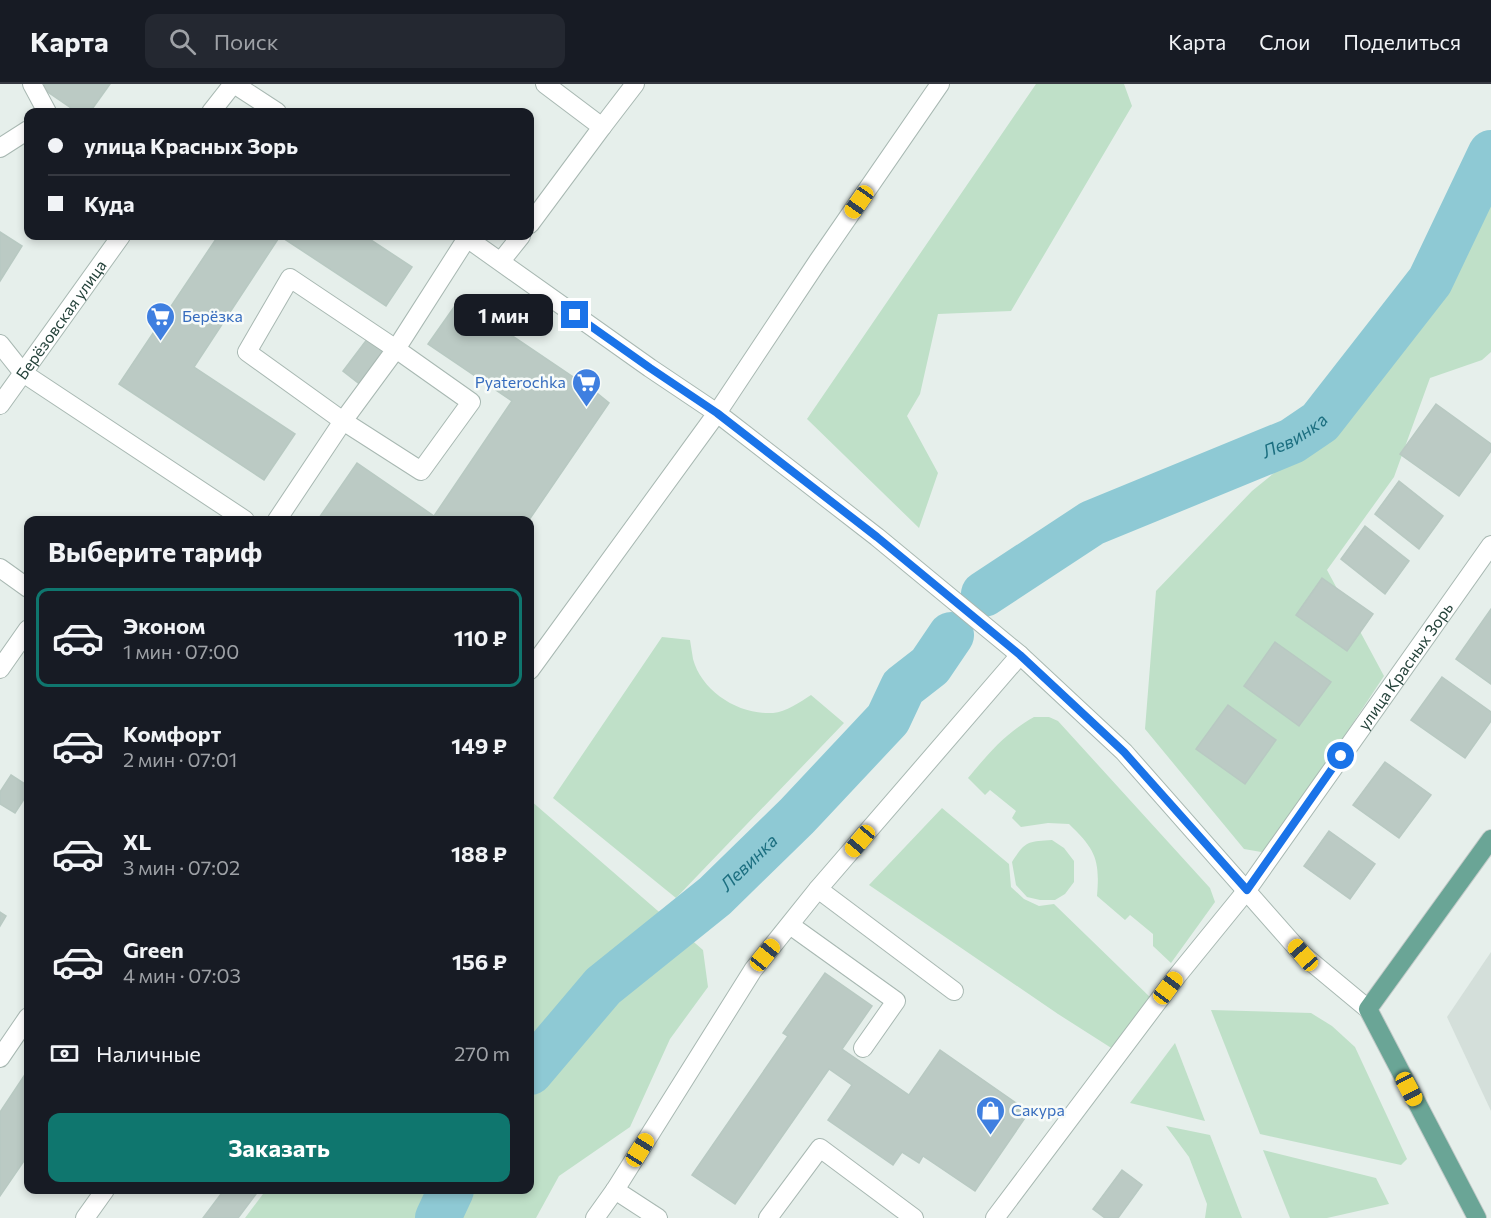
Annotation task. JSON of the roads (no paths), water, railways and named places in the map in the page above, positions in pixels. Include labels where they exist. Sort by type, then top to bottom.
[{"type":"main road","points":[[1477,1218],[1368,1009],[1491,839]]},
{"type":"street","points":[[32,84],[45,108]]},
{"type":"street","points":[[214,108],[233,84],[272,108]]},
{"type":"street","points":[[545,84],[602,127]]},
{"type":"street","points":[[534,219],[635,84]]},
{"type":"street","points":[[534,665],[717,413],[940,84]]},
{"type":"street","points":[[0,148],[24,133]]},
{"type":"street","name":"Берёзовская улица","points":[[0,405],[118,240]]},
{"type":"street","points":[[280,516],[343,421],[396,349],[463,240]]},
{"type":"street","points":[[470,240],[717,413],[877,537],[1020,655],[1124,752],[1303,955],[1368,1009]]},
{"type":"street","points":[[501,261],[518,240]]},
{"type":"street","points":[[290,278],[471,402],[421,471],[343,421],[247,352],[290,278]]},
{"type":"street","points":[[0,344],[23,373],[239,516]]},
{"type":"street","name":"улица Красных Зорь","points":[[995,1218],[1177,976],[1247,890],[1491,545]]},
{"type":"street","points":[[0,568],[24,585]]},
{"type":"street","points":[[0,669],[24,635]]},
{"type":"street","points":[[595,1218],[615,1190],[753,970],[818,889],[1020,655]]},
{"type":"street","points":[[818,889],[954,991]]},
{"type":"street","points":[[790,925],[896,1001],[862,1048]]},
{"type":"street","points":[[0,1058],[24,1023]]},
{"type":"street","points":[[768,1218],[820,1148],[914,1218]]},
{"type":"street","points":[[615,1190],[658,1218]]},
{"type":"street","points":[[85,1218],[102,1194]]},
{"type":"waterway","name":"Левинка","points":[[984,594],[1092,523],[1292,441],[1320,422],[1430,281],[1491,153]]},
{"type":"waterway","name":"Левинка","points":[[534,1067],[603,986],[715,896],[797,816],[888,719],[903,687],[930,666],[951,635]]},
{"type":"waterway","name":"Левинка","points":[[438,1218],[449,1194]]},
{"type":"place","name":"Берёзка","points":[[161,342]]},
{"type":"place","name":"Pyaterochka","points":[[587,408]]},
{"type":"place","name":"Сакура","points":[[990,1136]]}]
